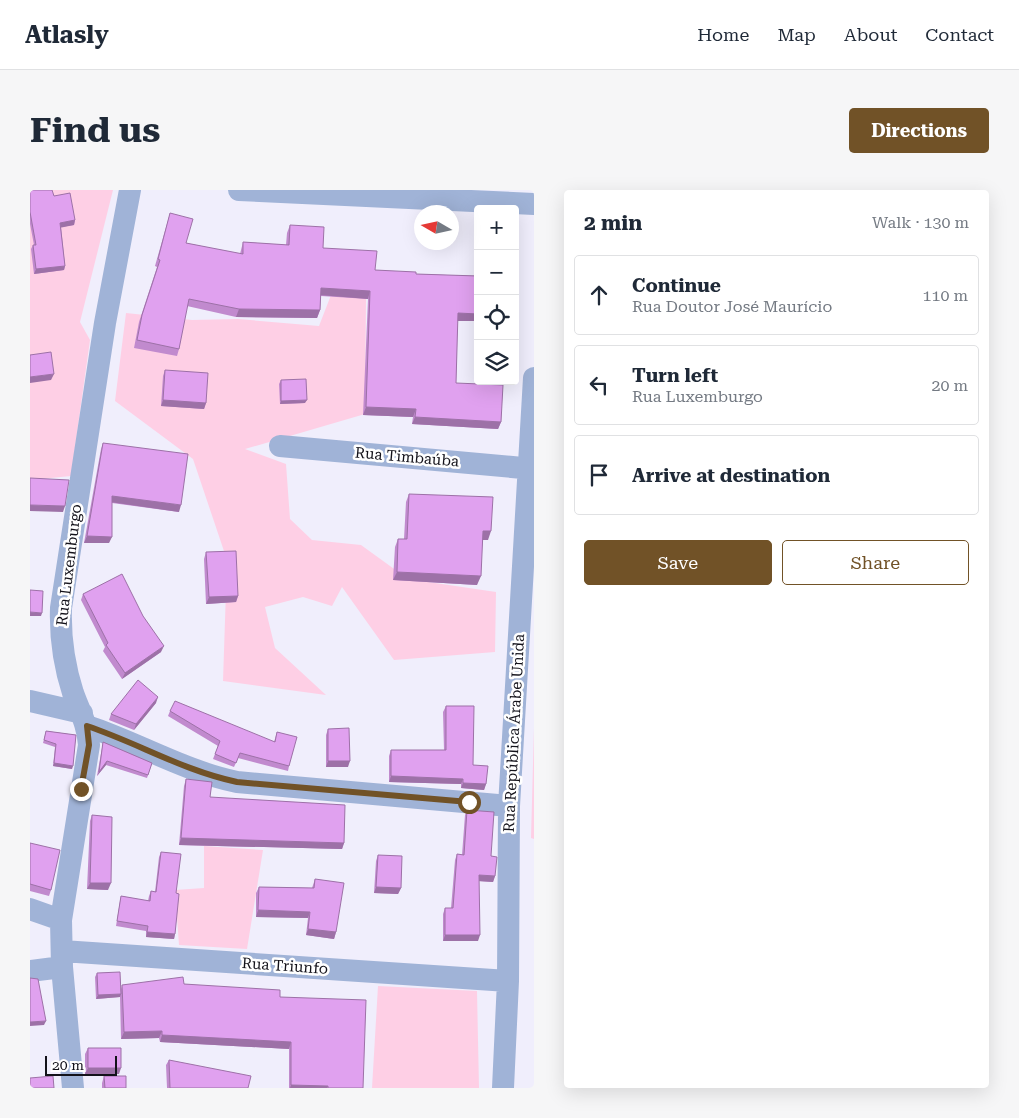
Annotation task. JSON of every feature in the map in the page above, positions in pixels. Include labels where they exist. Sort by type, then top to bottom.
[{"type":"street","name":"Rua Luxemburgo","points":[[73,1088],[62,959],[61,920],[89,745],[85,720],[73,694],[60,630],[87,436],[130,190]]},
{"type":"street","points":[[239,190],[534,204]]},
{"type":"street","name":"Rua República Árabe Unida","points":[[503,1088],[508,981],[509,806],[534,378]]},
{"type":"street","name":"Rua Timbaúba","points":[[280,446],[530,469]]},
{"type":"street","points":[[30,702],[85,720],[116,736],[206,775],[237,782],[509,806]]},
{"type":"street","points":[[30,909],[61,920]]},
{"type":"street","name":"Rua Triunfo","points":[[30,971],[62,959],[508,981]]},
{"type":"shaded area","points":[[30,190],[113,190],[80,322],[90,340],[71,476],[30,480]]},
{"type":"shaded area","points":[[331,295],[366,298],[365,414],[245,449],[286,464],[290,519],[312,540],[361,545],[408,579],[496,592],[495,652],[394,660],[342,587],[332,606],[303,597],[265,607],[275,648],[326,695],[223,681],[227,560],[193,459],[115,401],[126,313],[192,320],[238,319],[319,326]]},
{"type":"shaded area","points":[[534,728],[534,839],[531,838]]},
{"type":"shaded area","points":[[204,846],[263,850],[247,949],[179,945],[175,890],[204,888]]},
{"type":"shaded area","points":[[378,986],[477,991],[479,1088],[372,1088]]},
{"type":"building","points":[[30,190],[52,190],[54,196],[70,193],[75,220],[60,223],[65,266],[36,269],[33,245],[36,245],[30,212]]},
{"type":"building","points":[[170,213],[193,219],[186,243],[243,254],[243,242],[289,245],[290,225],[324,227],[323,248],[377,251],[375,270],[416,272],[416,274],[474,276],[474,314],[458,313],[456,383],[503,385],[501,422],[415,417],[416,409],[366,407],[370,291],[321,288],[320,310],[239,309],[189,299],[179,349],[137,340],[142,315],[160,260],[158,259]]},
{"type":"building","points":[[51,352],[54,374],[30,377],[30,355]]},
{"type":"building","points":[[165,370],[208,373],[206,403],[163,400]]},
{"type":"building","points":[[306,379],[307,400],[281,401],[281,380]]},
{"type":"building","points":[[103,443],[188,454],[181,505],[112,496],[112,537],[87,536]]},
{"type":"building","points":[[30,478],[69,480],[65,506],[30,505]]},
{"type":"building","points":[[409,494],[493,497],[491,531],[483,531],[481,576],[397,572],[398,539],[407,539]]},
{"type":"building","points":[[236,551],[238,596],[209,597],[206,552]]},
{"type":"building","points":[[122,574],[143,616],[164,646],[125,673],[106,645],[108,643],[83,594]]},
{"type":"building","points":[[30,590],[43,591],[42,613],[30,612]]},
{"type":"building","points":[[138,680],[158,697],[136,724],[111,714]]},
{"type":"building","points":[[175,701],[275,742],[277,732],[297,737],[289,766],[240,753],[236,763],[215,754],[220,741],[170,711]]},
{"type":"building","points":[[446,706],[474,706],[473,765],[488,766],[486,784],[463,783],[463,779],[391,776],[391,750],[446,750]]},
{"type":"building","points":[[349,728],[350,761],[328,761],[328,729]]},
{"type":"building","points":[[46,731],[76,735],[73,766],[54,763],[56,744],[44,740]]},
{"type":"building","points":[[103,742],[152,763],[148,775],[107,761],[99,772]]},
{"type":"building","points":[[186,779],[212,782],[210,797],[345,805],[344,843],[181,838]]},
{"type":"building","points":[[467,810],[494,812],[491,856],[497,857],[495,876],[479,875],[480,935],[445,935],[445,908],[453,908],[457,854],[464,855]]},
{"type":"building","points":[[92,815],[112,817],[111,883],[90,883]]},
{"type":"building","points":[[30,843],[60,850],[51,890],[30,884]]},
{"type":"building","points":[[161,852],[181,854],[176,893],[179,894],[175,934],[147,932],[148,926],[117,921],[121,896],[150,901],[151,891],[156,892]]},
{"type":"building","points":[[378,855],[402,856],[401,888],[376,887]]},
{"type":"building","points":[[315,879],[344,883],[336,932],[308,929],[310,912],[258,910],[259,887],[314,888]]},
{"type":"building","points":[[120,972],[121,994],[98,995],[97,973]]},
{"type":"building","points":[[183,977],[184,984],[280,990],[280,997],[366,1000],[363,1088],[291,1085],[291,1042],[162,1035],[162,1031],[124,1032],[122,985]]},
{"type":"building","points":[[30,978],[38,979],[46,1021],[30,1022]]},
{"type":"building","points":[[88,1048],[121,1048],[121,1068],[88,1068]]},
{"type":"building","points":[[169,1060],[251,1076],[248,1088],[170,1088]]},
{"type":"building","points":[[53,1076],[54,1088],[30,1088],[30,1078]]},
{"type":"building","points":[[104,1076],[126,1076],[126,1088],[105,1088]]},
{"type":"route","points":[[81,789],[89,745],[87,726],[143,747],[168,760],[206,775],[237,782],[292,785],[469,802]]}]
